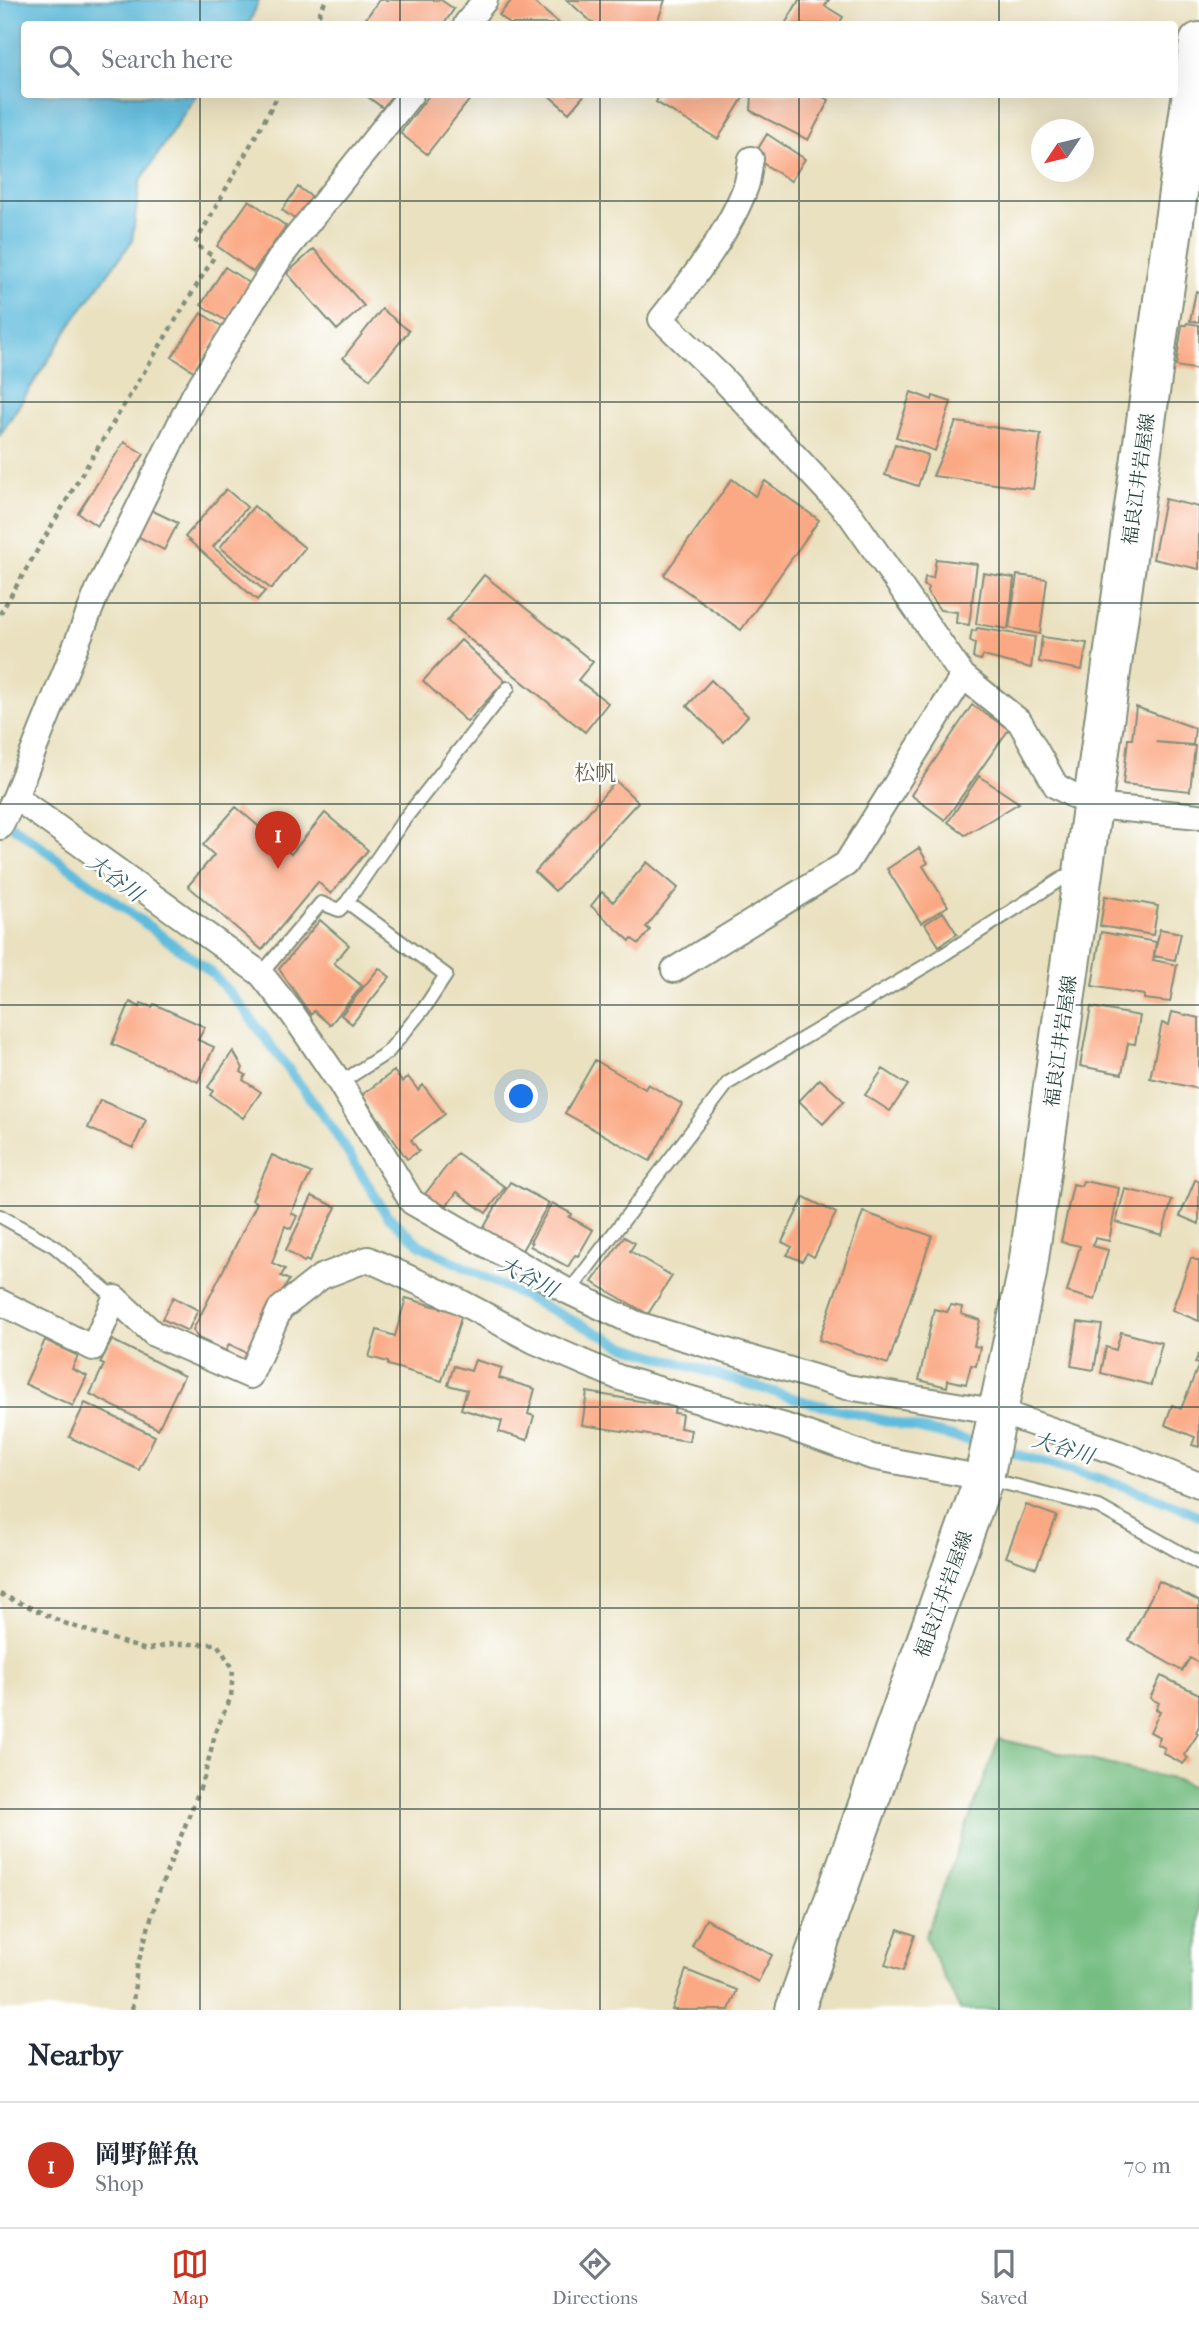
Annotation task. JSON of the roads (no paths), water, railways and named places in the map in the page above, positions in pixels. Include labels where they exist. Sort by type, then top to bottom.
[{"type":"main road","name":"福良江井岩屋線","points":[[795,2010],[984,1478],[1000,1412],[1027,1273],[1199,41]]},
{"type":"street","points":[[468,21],[485,0]]},
{"type":"street","points":[[0,827],[15,797],[98,590],[194,395],[282,256],[408,98]]},
{"type":"street","points":[[751,159],[747,185],[727,222],[696,275],[661,319],[721,377],[850,516],[962,676],[1020,722],[1056,786],[1093,806],[1199,816]]},
{"type":"street","points":[[674,970],[846,864],[962,676]]},
{"type":"street","points":[[15,797],[261,974],[292,1013],[340,1083],[412,1202],[569,1292],[637,1324],[847,1387],[1000,1412],[1118,1453],[1199,1485]]},
{"type":"street","points":[[0,1302],[93,1348],[115,1298],[154,1334],[250,1376],[280,1309],[321,1278],[368,1259],[457,1300],[534,1341],[620,1378],[785,1426],[872,1457],[984,1478]]},
{"type":"lane","points":[[261,974],[321,903],[339,910],[347,902],[403,821],[508,688]]},
{"type":"lane","points":[[569,1292],[728,1083],[932,962],[1084,864]]},
{"type":"lane","points":[[340,1083],[387,1052],[425,1007],[446,975],[347,902]]},
{"type":"lane","points":[[0,1216],[54,1246],[115,1298]]},
{"type":"lane","points":[[984,1478],[1099,1507],[1199,1563]]},
{"type":"water","points":[[0,0],[259,0],[250,21],[21,21],[21,98],[194,98],[140,182],[132,241],[74,320],[0,435]]},
{"type":"waterway","name":"大谷川","points":[[3,819],[211,972],[242,1007],[333,1129],[387,1215],[420,1245],[624,1346],[807,1402],[983,1444]]},
{"type":"waterway","name":"大谷川","points":[[997,1449],[1125,1487],[1199,1516]]},
{"type":"place","name":"岡野鮮魚","points":[[278,869]]},
{"type":"district","name":"松帆","points":[[595,773]]}]
